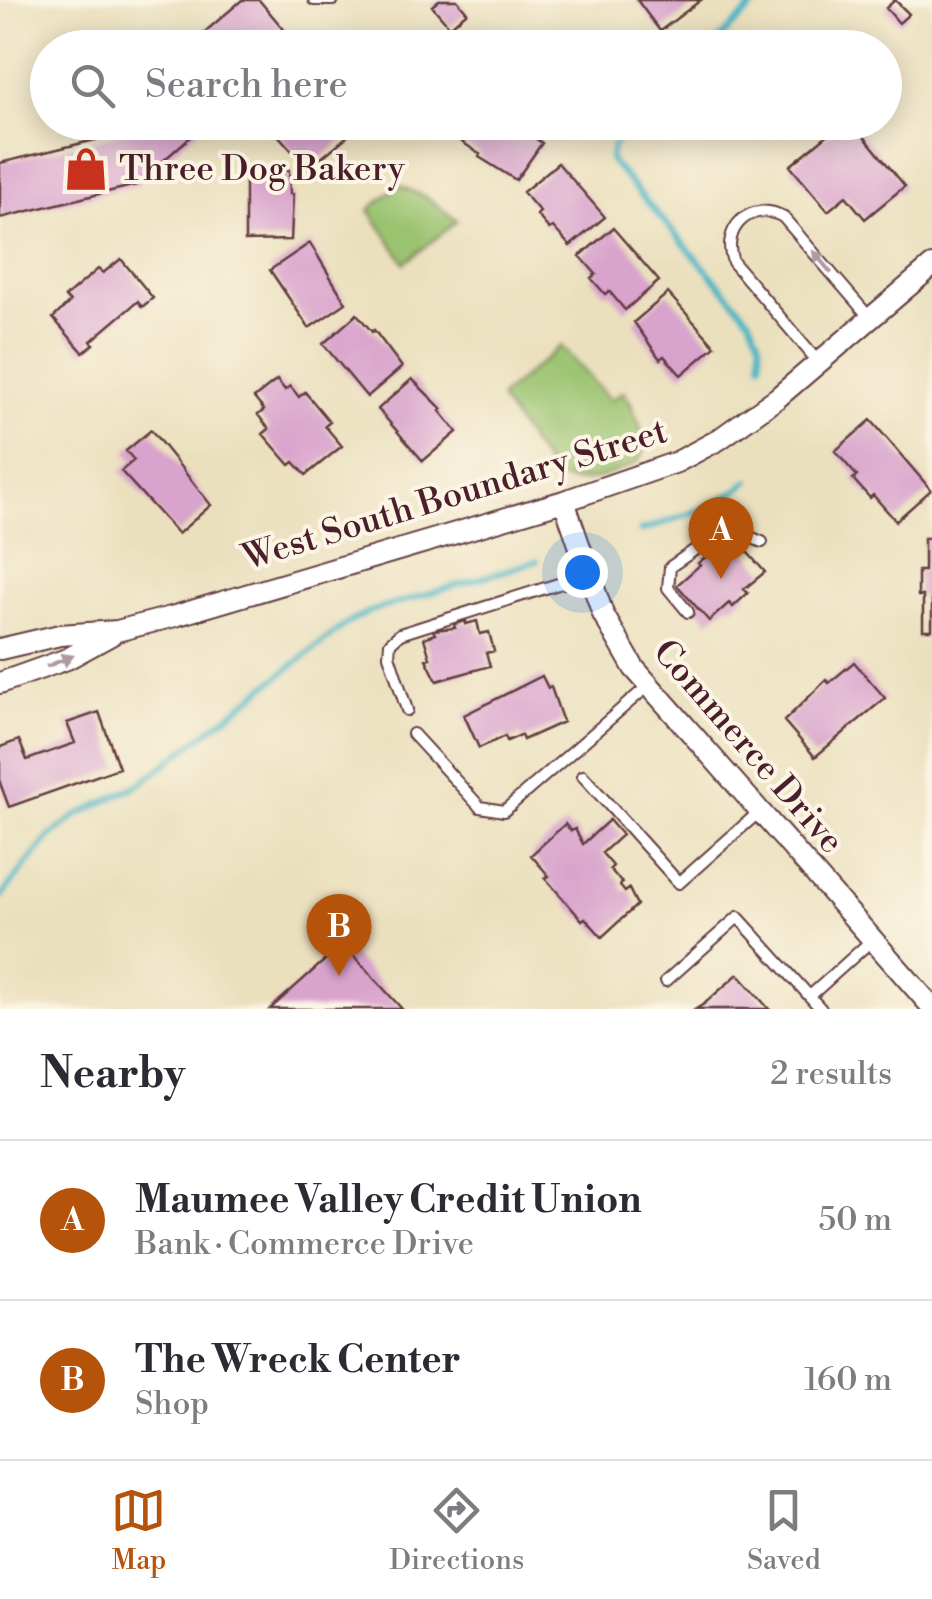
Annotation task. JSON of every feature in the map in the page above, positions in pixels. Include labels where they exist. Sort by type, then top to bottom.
[{"type":"street","name":"West South Boundary Street","points":[[0,649],[60,635],[117,631],[564,501],[677,462],[718,440],[777,398],[932,266]]},
{"type":"street","name":"Commerce Drive","points":[[564,501],[589,578],[617,642],[648,685],[932,1007]]},
{"type":"street","name":"West South Boundary Street","points":[[0,683],[67,659],[117,631]]},
{"type":"lane","points":[[314,0],[332,0]]},
{"type":"lane","points":[[818,363],[733,262],[729,236],[739,224],[754,212],[770,209],[783,217],[871,319]]},
{"type":"lane","points":[[688,612],[668,588],[670,567],[722,531],[738,532],[762,542]]},
{"type":"lane","points":[[407,710],[389,655],[390,642],[400,634],[558,584],[589,578]]},
{"type":"lane","points":[[414,734],[480,807],[504,810],[648,685]]},
{"type":"lane","points":[[583,776],[679,883],[759,812]]},
{"type":"lane","points":[[666,981],[738,917],[821,1009]]},
{"type":"lane","points":[[810,996],[872,940]]},
{"type":"green space","points":[[398,185],[428,198],[457,221],[405,263],[369,210]]},
{"type":"green space","points":[[561,346],[610,400],[623,392],[630,401],[647,445],[638,462],[594,479],[561,478],[552,473],[501,401],[501,396]]},
{"type":"building","points":[[242,0],[259,0],[284,30],[207,30]]},
{"type":"building","points":[[439,0],[457,0],[467,12],[450,27],[432,6]]},
{"type":"building","points":[[637,0],[701,0],[661,30]]},
{"type":"building","points":[[895,0],[909,14],[899,23],[886,8]]},
{"type":"building","points":[[95,140],[187,140],[136,185],[0,218],[0,163]]},
{"type":"building","points":[[282,140],[343,140],[308,169]]},
{"type":"building","points":[[459,140],[542,143],[516,180],[479,157]]},
{"type":"building","points":[[821,140],[867,140],[905,186],[865,219],[846,196],[828,211],[790,166]]},
{"type":"building","points":[[558,163],[605,217],[570,246],[553,227],[549,229],[523,192]]},
{"type":"building","points":[[245,170],[289,170],[293,194],[291,240],[245,241]]},
{"type":"building","points":[[613,228],[659,281],[625,310],[591,278],[596,274],[580,256]]},
{"type":"building","points":[[310,243],[346,303],[309,328],[270,270]]},
{"type":"building","points":[[121,259],[153,298],[142,307],[138,301],[83,352],[53,318],[70,302],[65,297],[98,269],[103,273]]},
{"type":"building","points":[[668,293],[715,346],[681,375],[664,356],[660,359],[634,322]]},
{"type":"building","points":[[357,314],[402,367],[367,397],[323,344]]},
{"type":"building","points":[[412,379],[442,409],[457,432],[423,461],[378,409]]},
{"type":"building","points":[[277,380],[285,390],[290,386],[299,397],[305,392],[330,422],[325,426],[342,446],[306,475],[294,462],[290,465],[263,434],[269,429],[258,415],[264,410],[254,398]]},
{"type":"building","points":[[871,420],[931,490],[896,521],[853,479],[857,476],[835,451]]},
{"type":"building","points":[[151,430],[211,505],[178,534],[121,471],[134,460],[126,451]]},
{"type":"building","points":[[733,536],[765,572],[744,589],[748,593],[733,607],[729,603],[709,621],[677,585]]},
{"type":"building","points":[[924,538],[932,538],[932,630],[923,630],[923,596],[918,596],[918,571],[924,571]]},
{"type":"building","points":[[477,621],[480,634],[489,632],[494,651],[486,653],[490,666],[437,681],[426,659],[430,658],[424,638],[435,634],[433,630],[455,628],[454,624]]},
{"type":"building","points":[[854,662],[885,698],[815,757],[784,721],[826,680],[829,683]]},
{"type":"building","points":[[542,676],[551,687],[563,722],[523,740],[521,735],[507,741],[505,736],[479,748],[464,715]]},
{"type":"building","points":[[99,712],[119,768],[9,807],[0,783],[0,747],[19,740],[27,760],[75,743],[67,723]]},
{"type":"building","points":[[609,820],[622,835],[602,853],[613,866],[610,869],[622,883],[620,886],[625,892],[629,889],[637,905],[602,937],[545,878],[549,876],[531,855],[565,824],[571,831],[575,829],[583,844]]},
{"type":"building","points":[[343,944],[402,1009],[270,1009]]},
{"type":"building","points":[[738,974],[769,1009],[696,1009],[704,1004]]},
{"type":"waterway","points":[[729,30],[760,0]]},
{"type":"waterway","points":[[619,140],[610,160],[750,319],[760,341],[761,363]]},
{"type":"waterway","points":[[640,531],[711,505],[749,481]]},
{"type":"waterway","points":[[0,898],[48,838],[76,816],[140,784],[346,624],[368,612],[537,561]]},
{"type":"place","name":"Three Dog Bakery","points":[[86,169]]},
{"type":"place","name":"Maumee Valley Credit Union","points":[[721,579]]},
{"type":"place","name":"The Wreck Center","points":[[339,976]]}]
